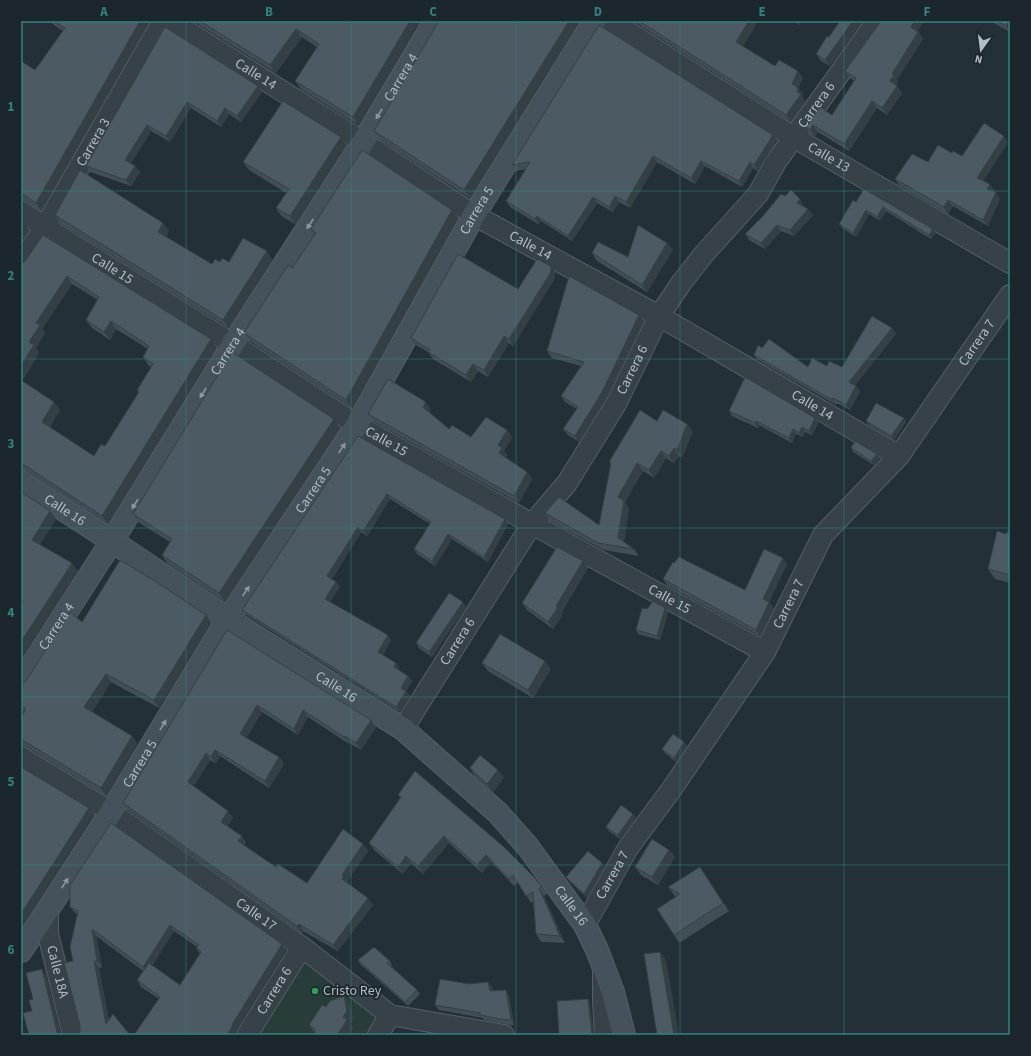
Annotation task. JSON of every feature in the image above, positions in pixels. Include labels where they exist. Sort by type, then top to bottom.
[{"type":"street","name":"Carrera 3","points":[[21,262],[45,227],[162,21]]},
{"type":"street","name":"Calle 14","points":[[171,21],[363,142],[474,215],[659,316],[900,456]]},
{"type":"street","name":"Carrera 4","points":[[21,682],[112,541],[233,344],[363,142],[435,21]]},
{"type":"street","name":"Carrera 5","points":[[21,951],[110,812],[228,619],[357,425],[474,215],[594,21]]},
{"type":"street","name":"Calle 13","points":[[611,21],[795,138],[1010,263]]},
{"type":"street","name":"Carrera 6","points":[[403,729],[532,524],[567,483],[612,410],[659,316],[682,282],[758,194],[776,162],[795,138],[877,21]]},
{"type":"street","name":"Calle 15","points":[[21,211],[233,344],[357,425],[532,524],[765,652]]},
{"type":"street","name":"Carrera 7","points":[[585,925],[628,848],[671,790],[765,652],[823,536],[900,456],[1010,295]]},
{"type":"street","name":"Calle 16","points":[[21,482],[228,619],[403,729],[498,813],[528,847],[585,925],[613,992],[624,1035]]},
{"type":"street","name":"Calle 17","points":[[21,757],[110,812],[302,947],[390,1015],[504,1035]]},
{"type":"street","name":"Calle 18A","points":[[48,908],[48,934],[73,1035]]},
{"type":"street","name":"Carrera 6","points":[[248,1035],[302,947]]},
{"type":"street","points":[[600,958],[605,1035]]},
{"type":"street","points":[[378,1035],[390,1015]]},
{"type":"green space","name":"Cristo Rey","points":[[305,963],[381,1019],[372,1035],[260,1035]]},
{"type":"building","points":[[54,21],[140,21],[36,203],[21,193],[21,61],[35,70],[65,28]]},
{"type":"building","points":[[200,21],[410,21],[353,117],[295,81],[319,44],[296,29],[270,65]]},
{"type":"building","points":[[439,21],[569,21],[464,190],[374,131]]},
{"type":"building","points":[[639,21],[749,21],[736,42],[775,66],[779,60],[798,71],[792,84],[798,88],[797,92],[801,94],[786,115]]},
{"type":"building","points":[[840,21],[853,21],[825,60],[816,54],[827,36],[829,37]]},
{"type":"building","points":[[881,21],[915,21],[911,27],[918,32],[892,74],[894,75],[890,81],[897,86],[882,108],[872,101],[844,144],[813,125],[810,130],[806,127],[820,107],[832,115],[856,78],[845,71]]},
{"type":"building","points":[[997,21],[1009,21],[1006,26]]},
{"type":"building","points":[[599,25],[773,135],[754,165],[750,162],[739,181],[701,161],[691,178],[653,156],[626,202],[615,196],[609,207],[593,197],[568,236],[537,216],[535,219],[506,201],[530,162],[512,165]]},
{"type":"building","points":[[165,27],[258,86],[237,116],[225,108],[217,121],[187,102],[166,136],[147,125],[125,160],[135,166],[126,180],[86,166]]},
{"type":"building","points":[[283,101],[341,137],[290,216],[276,208],[289,189],[243,162]]},
{"type":"building","points":[[984,123],[1004,136],[977,178],[990,184],[987,189],[996,192],[983,220],[948,200],[944,207],[895,179],[912,154],[928,162],[938,145],[952,153],[953,151],[962,156]]},
{"type":"building","points":[[362,150],[452,210],[346,400],[244,333],[288,265],[292,268],[316,233],[311,229]]},
{"type":"building","points":[[80,170],[163,223],[158,232],[212,264],[215,259],[220,262],[222,258],[229,262],[243,238],[267,251],[223,320],[55,215]]},
{"type":"building","points":[[864,189],[933,229],[929,235],[883,207],[877,217],[866,210],[853,233],[839,224],[853,200],[856,202]]},
{"type":"building","points":[[791,190],[800,199],[797,203],[808,209],[790,230],[777,225],[761,243],[745,234],[763,216],[781,194],[785,196]]},
{"type":"building","points":[[638,225],[667,243],[642,285],[592,253],[598,242],[628,257]]},
{"type":"building","points":[[43,235],[211,339],[102,516],[21,463],[21,380],[54,402],[42,422],[94,456],[101,444],[105,446],[139,392],[137,390],[153,364],[143,357],[149,346],[111,321],[104,332],[86,320],[99,297],[67,276],[36,323],[40,325],[29,342],[34,345],[21,365],[21,264],[25,261]]},
{"type":"building","points":[[458,254],[518,289],[537,259],[551,266],[551,272],[509,339],[504,336],[484,370],[473,364],[466,375],[428,352],[430,350],[411,338]]},
{"type":"building","points":[[569,276],[639,315],[602,392],[575,436],[563,429],[578,407],[561,396],[584,362],[547,351]]},
{"type":"building","points":[[872,316],[892,328],[849,382],[856,386],[846,405],[832,398],[832,400],[754,355],[758,345],[762,348],[769,339],[808,367],[812,358],[827,366],[829,361],[842,367]]},
{"type":"building","points":[[232,352],[334,419],[219,593],[162,555],[172,539],[133,514]]},
{"type":"building","points":[[745,377],[815,418],[809,431],[802,427],[799,433],[793,429],[789,438],[756,421],[755,423],[729,411]]},
{"type":"building","points":[[388,379],[426,402],[423,407],[449,429],[452,425],[471,437],[486,417],[507,430],[498,445],[502,448],[499,453],[527,472],[514,496],[368,414]]},
{"type":"building","points":[[876,403],[904,418],[891,436],[866,421]]},
{"type":"building","points":[[640,410],[657,421],[663,410],[687,424],[677,450],[674,448],[669,456],[661,451],[649,470],[637,463],[618,497],[624,501],[618,538],[634,549],[598,543],[545,513],[559,497],[599,525],[611,463],[609,462]]},
{"type":"building","points":[[358,436],[505,519],[484,557],[448,534],[432,561],[414,549],[431,522],[387,494],[363,531],[358,527],[327,576],[336,582],[325,599],[388,635],[378,652],[396,663],[394,667],[408,676],[401,688],[406,691],[396,707],[242,610]]},
{"type":"building","points":[[855,441],[877,454],[871,461],[851,448]]},
{"type":"building","points":[[21,492],[50,511],[32,540],[72,563],[21,642],[21,606],[23,602],[21,600]]},
{"type":"building","points":[[1010,528],[1010,575],[988,569],[997,531],[1006,534]]},
{"type":"building","points":[[557,547],[583,561],[556,606],[558,607],[548,622],[522,603]]},
{"type":"building","points":[[764,549],[783,558],[763,599],[769,602],[756,630],[663,579],[673,562],[674,563],[679,557],[745,590]]},
{"type":"building","points":[[120,560],[206,615],[154,700],[106,674],[84,707],[132,736],[101,788],[21,739],[21,717],[26,709],[21,705],[21,685],[26,681],[70,612],[82,622]]},
{"type":"building","points":[[449,593],[463,602],[429,652],[416,643]]},
{"type":"building","points":[[653,601],[665,608],[657,636],[636,630],[642,608],[647,609]]},
{"type":"building","points":[[227,630],[371,720],[356,743],[345,736],[344,737],[303,710],[294,729],[257,705],[240,734],[279,757],[265,781],[215,750],[211,757],[206,753],[188,782],[228,811],[221,822],[242,836],[238,841],[276,867],[278,864],[307,883],[343,829],[363,844],[342,875],[344,876],[342,879],[368,898],[333,945],[299,924],[297,926],[123,803]]},
{"type":"building","points":[[500,634],[545,661],[528,690],[482,663]]},
{"type":"building","points":[[673,734],[684,742],[674,758],[662,749]]},
{"type":"building","points":[[480,755],[498,770],[487,784],[470,768]]},
{"type":"building","points":[[21,767],[89,808],[21,914]]},
{"type":"building","points":[[415,771],[504,847],[534,877],[542,887],[539,888],[560,936],[536,934],[533,892],[526,896],[513,875],[509,879],[486,855],[477,865],[444,836],[418,866],[406,856],[398,867],[369,843],[401,797],[398,795]]},
{"type":"building","points":[[621,805],[633,814],[618,835],[606,827]]},
{"type":"building","points":[[111,823],[282,944],[227,1035],[134,1035],[160,997],[137,980],[149,963],[180,985],[201,952],[196,948],[199,945],[170,925],[143,967],[92,929],[97,961],[94,961],[106,1024],[113,1014],[130,1035],[78,1035],[80,1032],[80,1026],[64,963],[73,961],[70,947],[78,911],[70,907],[70,885]]},
{"type":"building","points":[[652,839],[669,850],[652,877],[635,867]]},
{"type":"building","points":[[588,851],[602,863],[584,894],[566,877]]},
{"type":"building","points":[[700,867],[723,903],[674,935],[657,909],[680,894],[668,887]]},
{"type":"building","points":[[374,947],[390,961],[387,963],[417,990],[405,1002],[358,960]]},
{"type":"building","points":[[660,952],[674,1035],[657,1035],[644,954]]},
{"type":"building","points":[[42,969],[59,1035],[29,1035],[23,1013],[32,1011],[29,1000],[33,999],[26,973]]},
{"type":"building","points":[[440,979],[469,984],[488,982],[490,991],[506,990],[511,1019],[506,1020],[480,1015],[480,1013],[435,1005]]},
{"type":"building","points":[[344,996],[347,1011],[343,1017],[347,1020],[337,1035],[316,1035],[314,1028],[309,1025],[322,1005],[326,1007],[330,1001]]},
{"type":"building","points":[[588,999],[592,1035],[559,1035],[557,1001]]},
{"type":"place","name":"Cristo Rey","points":[[315,991]]}]
